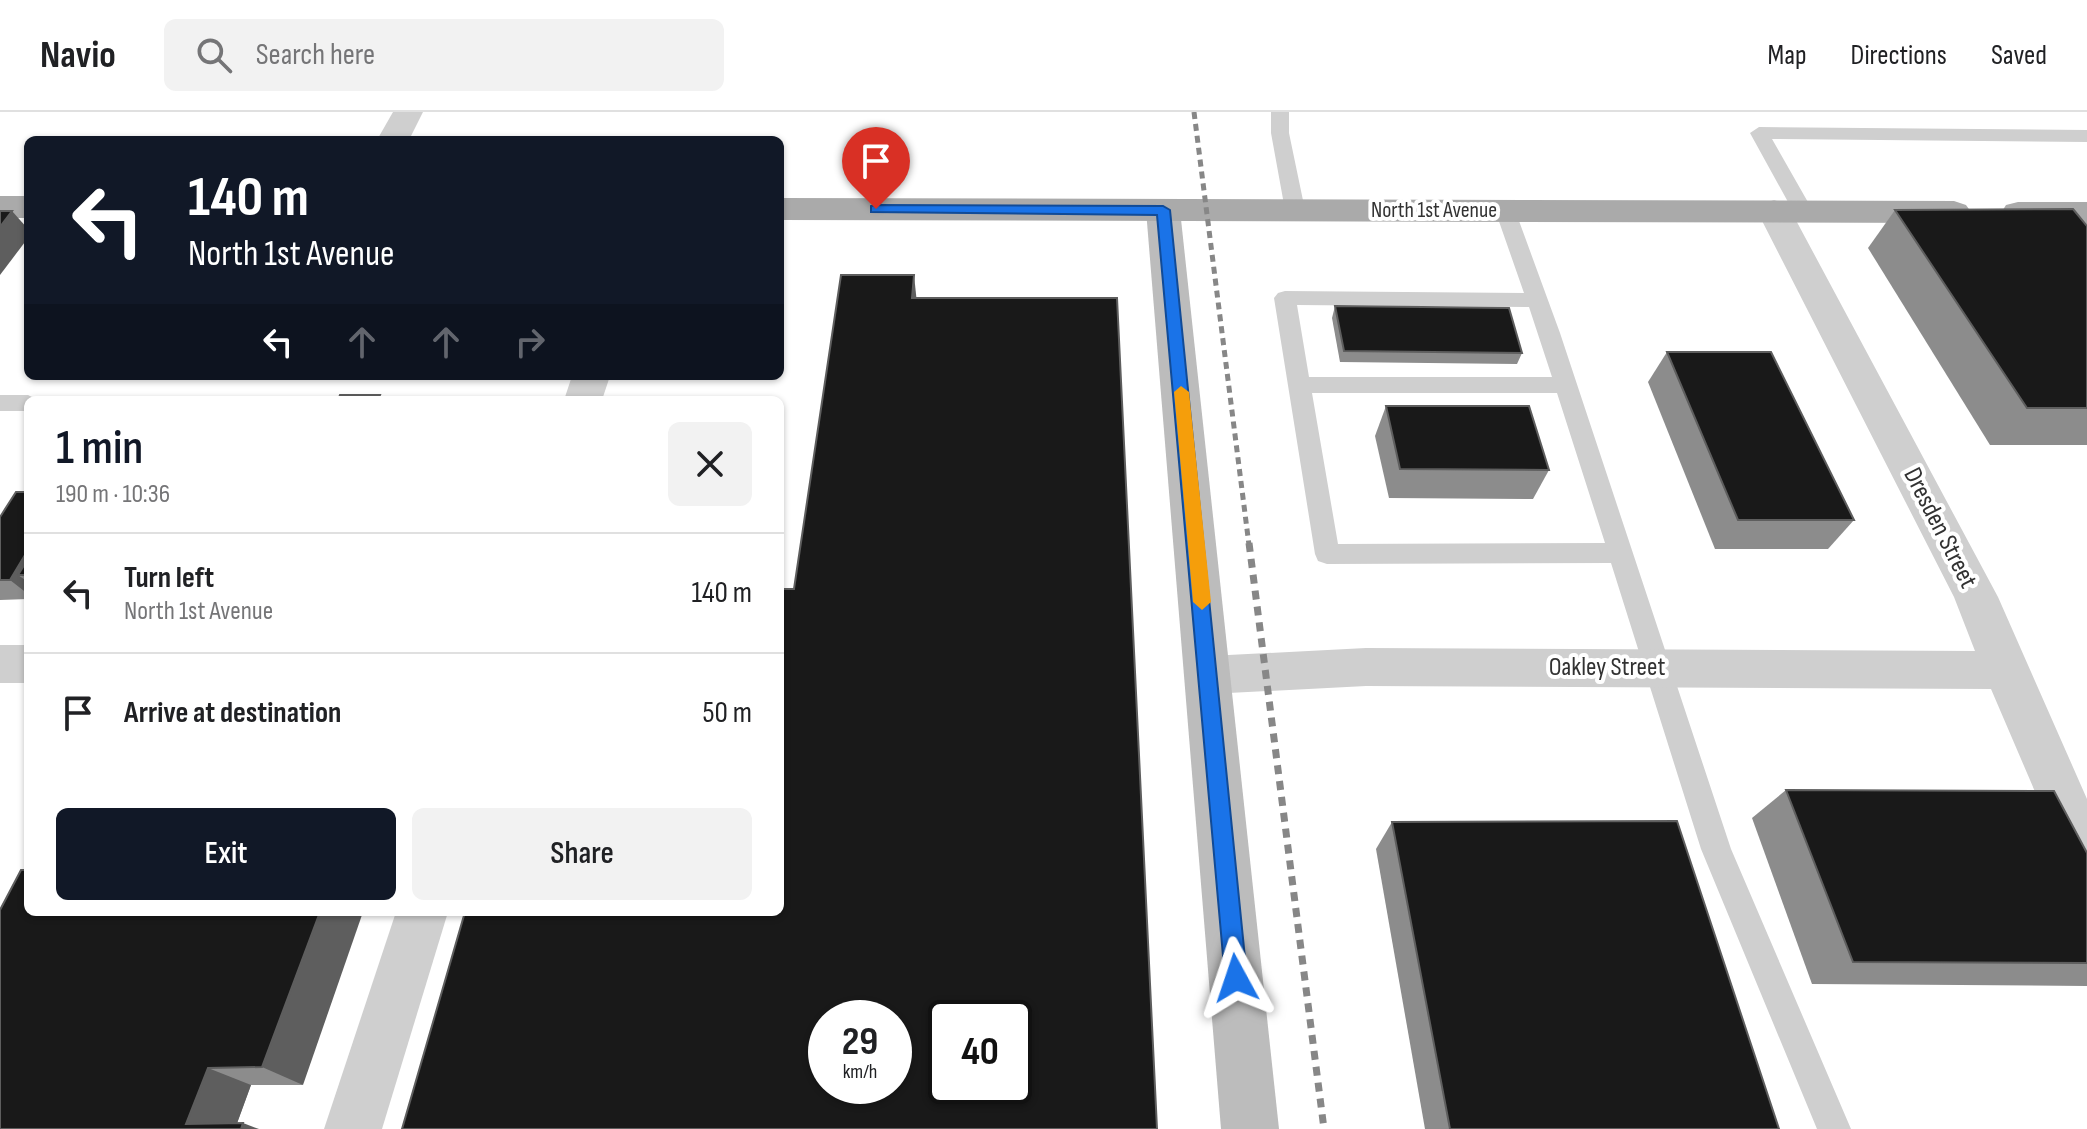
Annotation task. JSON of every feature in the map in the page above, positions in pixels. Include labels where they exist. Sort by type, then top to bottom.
[{"type":"main road","points":[[0,207],[24,207]]},
{"type":"main road","name":"North 1st Avenue","points":[[784,209],[2087,213]]},
{"type":"street","points":[[395,136],[408,112]]},
{"type":"street","points":[[1163,210],[1250,1129]]},
{"type":"street","name":"Dresden Street","points":[[1788,211],[1976,597],[2087,854]]},
{"type":"street","points":[[0,664],[24,664]]},
{"type":"street","name":"Oakley Street","points":[[1209,675],[1366,667],[2005,670]]},
{"type":"street","points":[[353,1129],[421,916]]},
{"type":"lane","points":[[1280,112],[1280,133],[1295,210]]},
{"type":"lane","points":[[1796,112],[1810,133]]},
{"type":"lane","points":[[1930,112],[1947,134]]},
{"type":"lane","points":[[1788,211],[1759,133],[2087,136]]},
{"type":"lane","points":[[1505,210],[1566,385],[1716,849],[1834,1129]]},
{"type":"lane","points":[[1537,300],[1460,307],[1360,306],[1285,298],[1327,554],[1620,553]]},
{"type":"lane","points":[[1299,385],[1376,379],[1566,385]]},
{"type":"lane","points":[[0,403],[24,403]]},
{"type":"building","points":[[2073,209],[2087,226],[2087,408],[2027,408],[1895,210]]},
{"type":"building","points":[[0,211],[12,211],[0,227]]},
{"type":"building","points":[[841,275],[914,275],[912,298],[1117,298],[1157,1129],[402,1129],[464,916],[784,916],[784,589],[794,589]]},
{"type":"building","points":[[1335,306],[1509,308],[1522,353],[1344,351]]},
{"type":"building","points":[[1667,352],[1771,352],[1854,520],[1738,520]]},
{"type":"building","points":[[1386,406],[1529,406],[1549,470],[1400,469]]},
{"type":"building","points":[[16,492],[24,492],[24,557],[10,580],[0,580],[0,517]]},
{"type":"building","points":[[1786,790],[2054,791],[2087,853],[2087,963],[1853,962]]},
{"type":"building","points":[[1677,821],[1779,1129],[1450,1129],[1392,822]]},
{"type":"building","points":[[21,870],[24,870],[24,916],[319,916],[262,1067],[208,1068],[186,1124],[243,1123],[241,1129],[0,1129],[0,910]]},
{"type":"railway","points":[[1194,112],[1249,545]]},
{"type":"railway","points":[[1249,543],[1324,1129]]},
{"type":"slow traffic","points":[[1181,392],[1202,602]]},
{"type":"route","points":[[876,209],[1163,210],[1236,978]]}]
